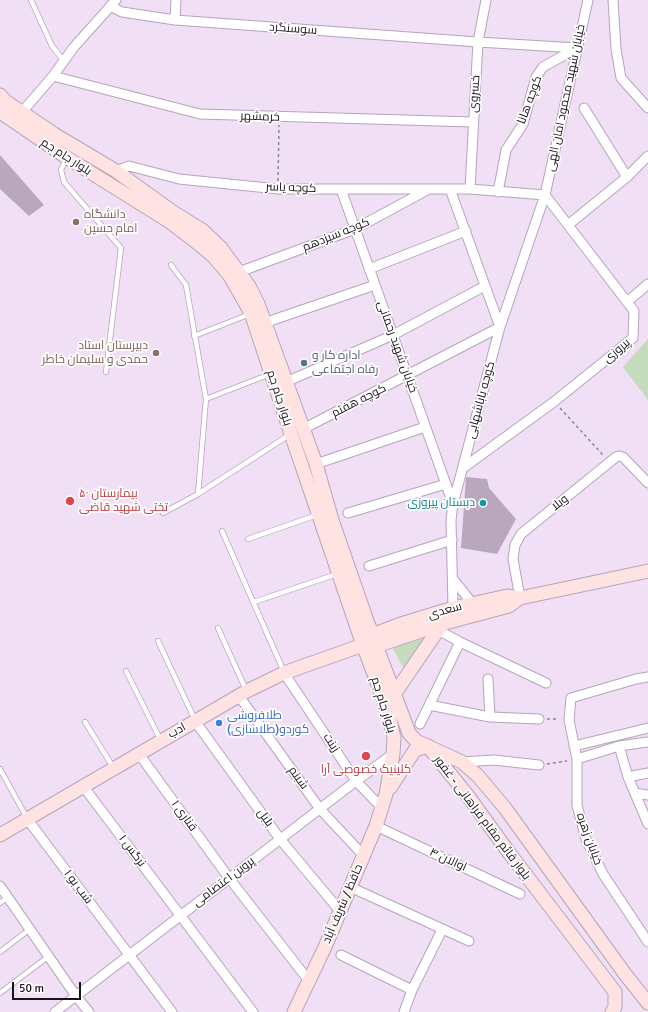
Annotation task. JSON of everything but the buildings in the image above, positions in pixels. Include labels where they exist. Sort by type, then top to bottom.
[{"type":"main road","name":"بلوار جام جم","points":[[0,95],[5,101],[54,134],[116,171],[173,212],[202,230],[220,247],[249,286],[258,304],[316,464],[332,520],[402,716],[409,733],[416,741],[428,746]]},
{"type":"main road","name":"بلوار جام جم","points":[[0,112],[66,158],[170,222],[195,241],[213,256],[230,276],[251,313],[338,574],[388,711],[394,738],[393,754],[386,794]]},
{"type":"main road","points":[[291,434],[303,430]]},
{"type":"main road","name":"سعدی","points":[[374,641],[398,625],[472,603],[507,596],[520,598],[648,570]]},
{"type":"main road","name":"سعدی","points":[[374,641],[441,626],[509,606],[520,598]]},
{"type":"main road","points":[[395,693],[441,626]]},
{"type":"main road","points":[[363,645],[374,641]]},
{"type":"main road","name":"ادب","points":[[0,835],[28,820],[161,740],[243,694],[284,673],[363,645]]},
{"type":"main road","points":[[386,794],[415,750],[428,746]]},
{"type":"main road","name":"بلوار قائم مقام فراهانی - غفور","points":[[428,746],[462,762],[478,776],[506,808],[625,974],[648,1003]]},
{"type":"main road","name":"بلوار قائم مقام فراهانی - غفور","points":[[428,746],[468,796],[615,992],[615,1007],[612,1012]]},
{"type":"main road","name":"حافظ / شریف آباد","points":[[294,1012],[309,982],[364,855],[376,826],[386,794]]},
{"type":"street","points":[[175,20],[176,0]]},
{"type":"street","name":"خسروی","points":[[470,189],[472,122],[478,42],[486,0]]},
{"type":"street","name":"خیابان شهید محمود امان الهی","points":[[545,195],[588,0]]},
{"type":"street","points":[[613,0],[616,49],[621,78],[648,108]]},
{"type":"street","points":[[22,112],[53,76],[74,47],[113,3]]},
{"type":"street","name":"سوسنگرد","points":[[113,3],[122,12],[175,20],[577,48]]},
{"type":"street","name":"کوچه هانا","points":[[498,192],[506,150],[523,124],[536,77],[543,67],[577,48]]},
{"type":"street","name":"خرمشهر","points":[[53,76],[200,114],[472,122]]},
{"type":"street","points":[[584,108],[627,176]]},
{"type":"street","points":[[568,225],[627,176],[648,156]]},
{"type":"street","name":"کوچه یاسر","points":[[116,171],[129,166],[179,179],[278,189],[470,189],[545,195]]},
{"type":"street","name":"خیابان شهید رحمانی","points":[[342,189],[453,504]]},
{"type":"street","name":"کوچه سیزدهم","points":[[239,272],[355,229],[430,189]]},
{"type":"street","points":[[450,189],[500,327]]},
{"type":"street","name":"پیروزی","points":[[463,468],[555,402],[633,338],[634,311],[545,195]]},
{"type":"street","name":"کوچه باباشهابی","points":[[453,608],[451,520],[453,504],[500,327],[545,195]]},
{"type":"street","points":[[369,269],[466,231]]},
{"type":"street","points":[[627,302],[648,284]]},
{"type":"street","points":[[264,323],[375,285]]},
{"type":"street","points":[[286,382],[393,335],[485,286]]},
{"type":"street","name":"کوچه هفتم","points":[[303,430],[500,327]]},
{"type":"street","points":[[316,464],[426,427]]},
{"type":"street","points":[[610,462],[616,457],[623,457],[648,483]]},
{"type":"street","name":"ویلا","points":[[520,598],[513,559],[515,545],[521,534],[610,462]]},
{"type":"street","points":[[348,513],[446,484]]},
{"type":"street","points":[[369,566],[452,540]]},
{"type":"street","points":[[453,579],[472,603]]},
{"type":"street","points":[[441,626],[460,642],[546,683]]},
{"type":"street","points":[[420,724],[460,642]]},
{"type":"street","name":"زینت","points":[[284,673],[356,781],[382,808]]},
{"type":"street","name":"خیابان زهره","points":[[648,677],[636,679],[571,698],[569,720],[577,759],[577,805],[586,839],[603,874],[648,942]]},
{"type":"street","points":[[488,679],[490,717]]},
{"type":"street","name":"شبنم","points":[[243,694],[320,808],[364,855]]},
{"type":"street","points":[[430,705],[490,717],[539,719]]},
{"type":"street","name":"بلبل","points":[[196,721],[280,839],[340,911]]},
{"type":"street","points":[[574,746],[648,728]]},
{"type":"street","points":[[577,759],[619,746],[648,742]]},
{"type":"street","points":[[619,746],[628,777],[648,824]]},
{"type":"street","name":"قناری ۱","points":[[139,754],[229,878],[309,982]]},
{"type":"street","name":"پروین اعتصامی","points":[[55,1012],[320,808],[393,754]]},
{"type":"street","points":[[462,762],[494,760],[540,765]]},
{"type":"street","points":[[628,777],[648,773]]},
{"type":"street","name":"نرگس ۱","points":[[83,786],[253,1012]]},
{"type":"street","points":[[635,793],[648,795]]},
{"type":"street","name":"شب بو ۱","points":[[28,820],[172,1012]]},
{"type":"street","name":"اوالان ۴","points":[[376,826],[520,894]]},
{"type":"street","points":[[0,886],[4,900],[30,929],[76,996],[89,1012]]},
{"type":"street","points":[[350,887],[469,942]]},
{"type":"street","points":[[404,1012],[412,990],[442,930]]},
{"type":"street","points":[[341,955],[412,990]]},
{"type":"lane","points":[[31,0],[52,46],[64,61]]},
{"type":"lane","points":[[66,158],[61,170],[64,182],[121,248],[106,372]]},
{"type":"lane","points":[[171,265],[186,285],[206,399],[198,494]]},
{"type":"lane","points":[[194,336],[251,313]]},
{"type":"lane","points":[[206,399],[272,374]]},
{"type":"lane","points":[[163,513],[198,494],[291,434]]},
{"type":"lane","points":[[248,539],[318,515]]},
{"type":"lane","points":[[222,531],[284,673]]},
{"type":"lane","points":[[254,602],[338,574]]},
{"type":"lane","points":[[218,628],[243,694]]},
{"type":"lane","points":[[158,641],[196,721]]},
{"type":"lane","points":[[126,670],[161,740]]},
{"type":"lane","points":[[85,722],[113,769]]},
{"type":"lane","points":[[0,769],[28,820]]},
{"type":"lane","points":[[0,952],[30,929]]},
{"type":"lane","points":[[0,993],[48,956]]},
{"type":"path","points":[[278,189],[279,117]]},
{"type":"path","points":[[555,402],[610,462]]},
{"type":"path","points":[[539,719],[569,720]]},
{"type":"path","points":[[540,765],[577,759]]},
{"type":"green space","points":[[648,339],[648,400],[623,367]]},
{"type":"green space","points":[[424,638],[405,671],[392,647]]},
{"type":"place","name":"دانشگاه امام حسین","points":[[76,222]]},
{"type":"place","name":"دبیرستان استاد حمدی و سلیمان خاطر","points":[[156,353]]},
{"type":"place","name":"اداره کار و رفاه اجتماعی","points":[[304,363]]},
{"type":"place","name":"بیمارستان ۵۰ تختی شهید قاضی","points":[[70,501]]},
{"type":"place","name":"دبستان پیروزی","points":[[483,503]]},
{"type":"place","name":"طلافروشی کوردو(طلاسازی)","points":[[219,723]]},
{"type":"place","name":"کلینیک خصوصی آرا","points":[[366,756]]}]
